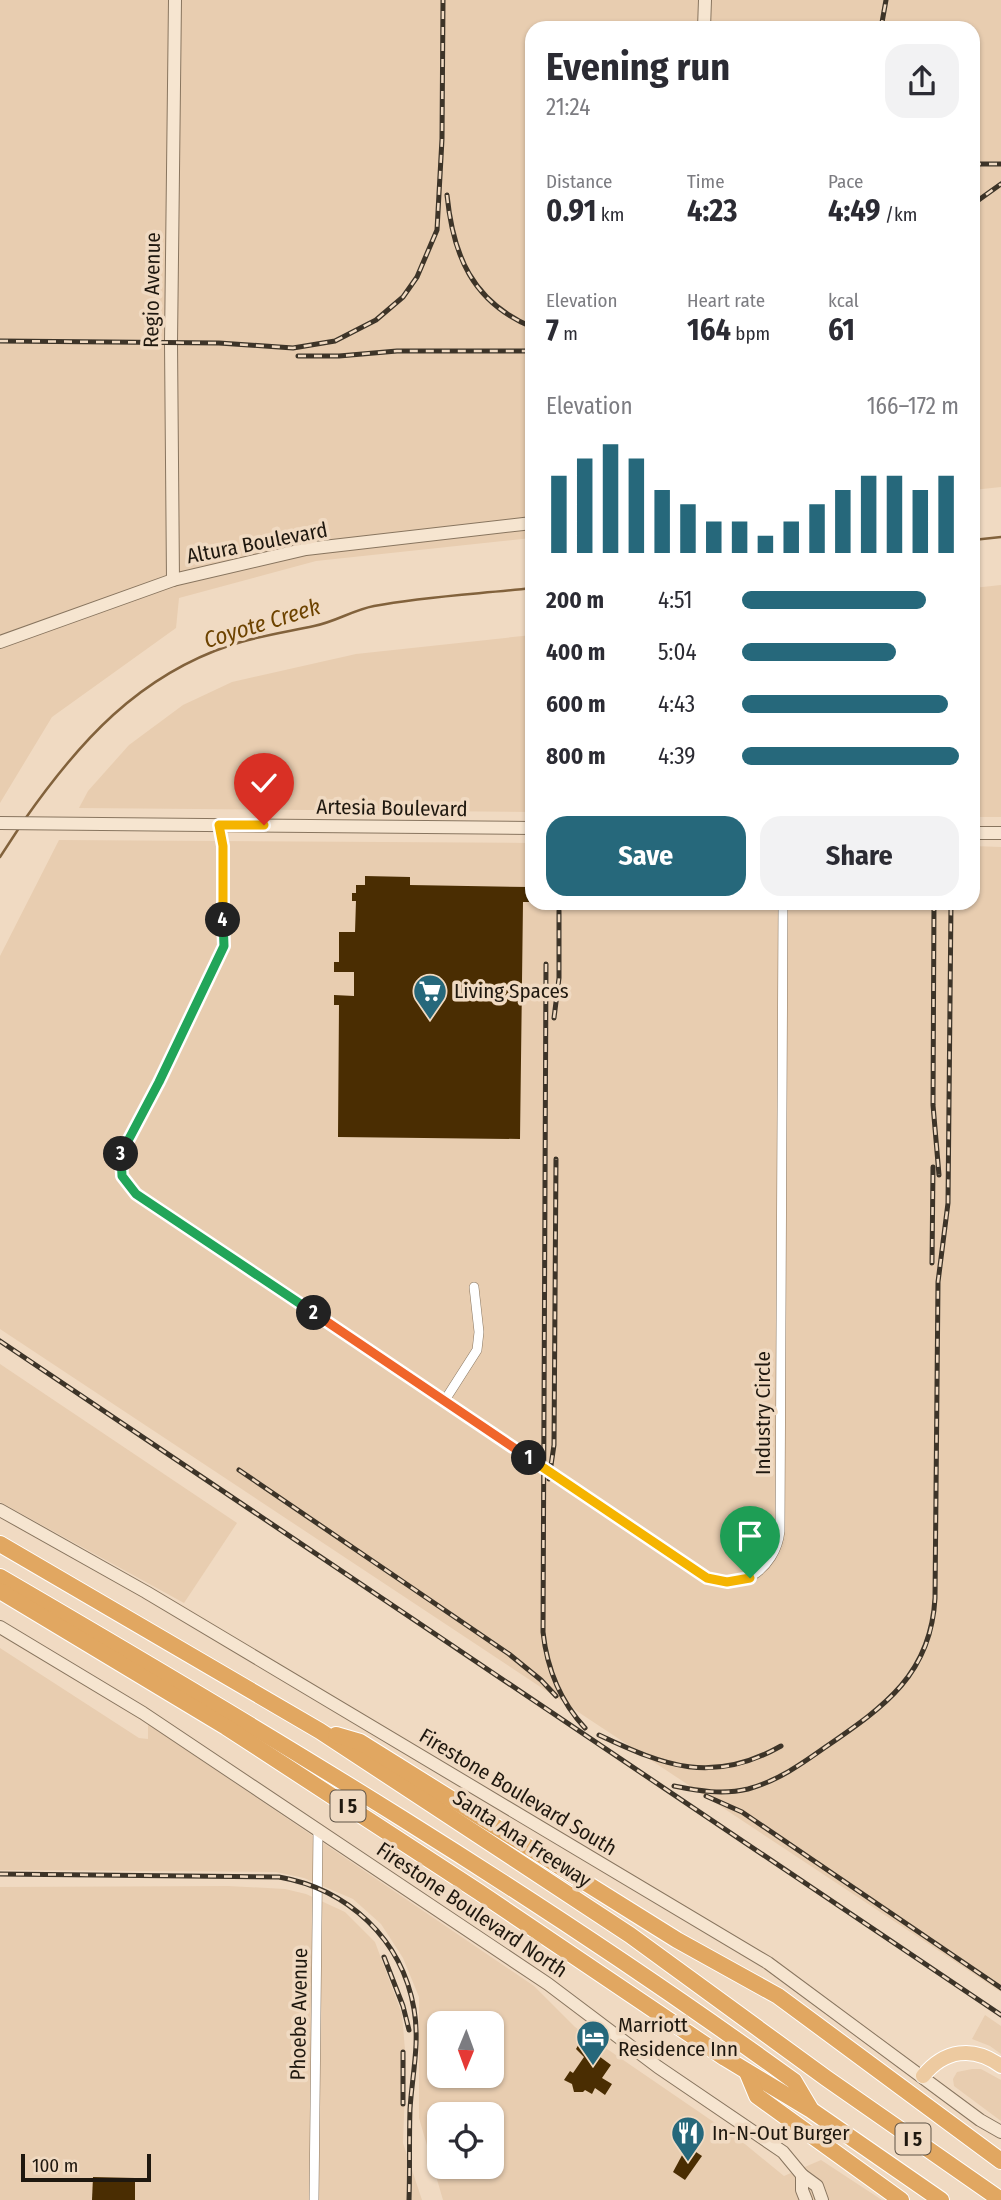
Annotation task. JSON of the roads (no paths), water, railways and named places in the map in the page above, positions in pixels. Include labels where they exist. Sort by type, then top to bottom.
[{"type":"highway","name":"Santa Ana Freeway","points":[[0,1544],[320,1731],[630,1935],[826,2078],[1001,2200]]},
{"type":"highway","points":[[0,1577],[385,1805],[588,1938],[794,2081],[811,2110]]},
{"type":"highway","name":"I 5","points":[[0,1591],[226,1727],[747,2072],[811,2110],[941,2200]]},
{"type":"highway","points":[[320,1731],[360,1742],[677,1940],[778,1996],[1001,2161]]},
{"type":"highway","points":[[747,2072],[757,2096],[901,2200]]},
{"type":"main road","points":[[923,2076],[936,2062],[957,2052],[971,2052],[1001,2066]]},
{"type":"street","name":"Regio Avenue","points":[[173,580],[171,343],[175,0]]},
{"type":"street","points":[[704,21],[705,0]]},
{"type":"street","name":"Altura Boulevard","points":[[0,642],[173,580],[306,549],[525,524]]},
{"type":"street","name":"Artesia Boulevard","points":[[0,823],[525,828]]},
{"type":"street","name":"Industry Circle","points":[[219,825],[223,846],[224,946],[159,1082],[123,1148],[120,1155],[122,1176],[136,1194],[707,1578],[727,1582],[741,1581],[758,1573],[771,1560],[778,1546],[780,1531],[783,910]]},
{"type":"street","points":[[980,833],[1001,833]]},
{"type":"street","points":[[445,1401],[477,1350],[479,1332],[474,1287]]},
{"type":"street","name":"Firestone Boulevard South","points":[[0,1510],[146,1592],[768,1963],[980,2120],[1001,2132]]},
{"type":"street","name":"Firestone Boulevard North","points":[[0,1627],[142,1713],[548,1984],[658,2067],[783,2152],[802,2175],[817,2186],[822,2200]]},
{"type":"street","name":"Phoebe Avenue","points":[[314,2200],[318,1829]]},
{"type":"street","points":[[802,2175],[802,2190],[806,2200]]},
{"type":"waterway","name":"Coyote Creek","points":[[980,539],[1001,537]]},
{"type":"waterway","name":"Coyote Creek","points":[[25,819],[67,764],[113,715],[167,674],[198,658],[241,642],[322,624],[374,606],[433,597],[525,589]]},
{"type":"waterway","name":"Coyote Creek","points":[[0,857],[19,828]]},
{"type":"railway","points":[[0,341],[219,343],[293,348],[335,341],[376,320],[403,297],[417,277],[437,230],[442,139],[443,0]]},
{"type":"railway","points":[[882,21],[886,0]]},
{"type":"railway","points":[[980,164],[1001,164]]},
{"type":"railway","points":[[980,199],[1001,184]]},
{"type":"railway","points":[[447,195],[454,237],[469,274],[494,304],[525,324]]},
{"type":"railway","points":[[298,356],[397,351],[525,351]]},
{"type":"railway","points":[[934,910],[933,1105],[939,1175]]},
{"type":"railway","points":[[674,1786],[729,1792],[759,1786],[780,1776],[886,1702],[901,1686],[925,1648],[932,1625],[935,1598],[938,1282],[948,1203],[951,910]]},
{"type":"railway","points":[[554,1018],[559,978],[559,911]]},
{"type":"railway","points":[[546,964],[543,1632],[556,1684],[568,1707],[585,1728]]},
{"type":"railway","points":[[549,1479],[554,1445],[556,1159]]},
{"type":"railway","points":[[932,1263],[933,1167]]},
{"type":"railway","points":[[0,1341],[1001,2015]]},
{"type":"railway","points":[[239,1470],[509,1654],[556,1696]]},
{"type":"railway","points":[[599,1735],[646,1755],[689,1767],[733,1765],[781,1746]]},
{"type":"railway","points":[[706,1796],[742,1812],[1001,1988]]},
{"type":"railway","points":[[0,1874],[279,1877],[328,1893],[368,1921],[398,1961],[408,1984],[416,2022],[410,2109],[409,2200]]},
{"type":"railway","points":[[384,1957],[409,2030]]},
{"type":"railway","points":[[403,2052],[403,2104]]},
{"type":"place","name":"Living Spaces","points":[[430,1021]]},
{"type":"place","name":"Marriott Residence Inn","points":[[593,2067]]},
{"type":"place","name":"In-N-Out Burger","points":[[688,2163]]}]
